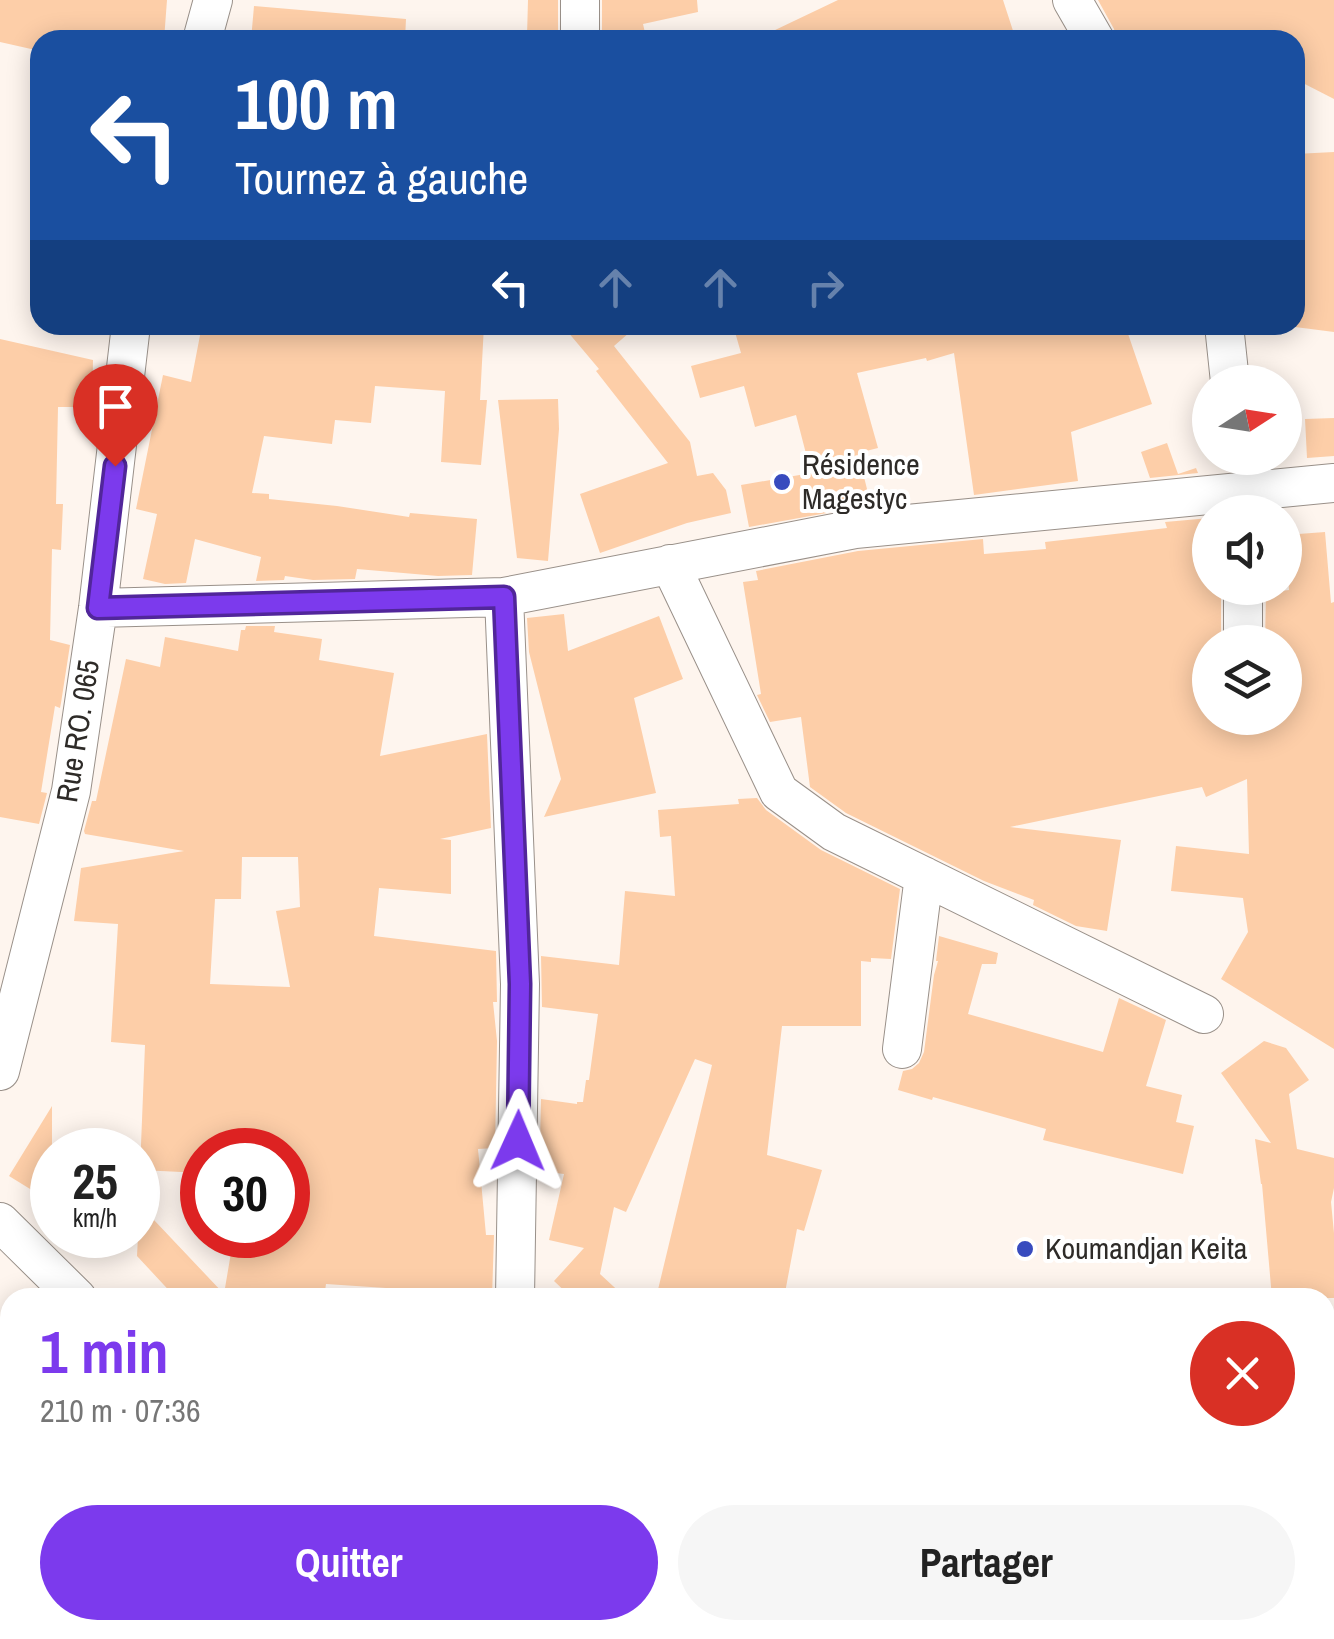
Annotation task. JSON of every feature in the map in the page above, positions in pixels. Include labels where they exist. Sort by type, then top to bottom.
[{"type":"street","points":[[205,30],[213,0]]},
{"type":"street","points":[[1072,0],[1089,30]]},
{"type":"street","name":"Rue RO. 065","points":[[0,1071],[70,792],[98,608],[130,335]]},
{"type":"street","points":[[1225,335],[1228,365]]},
{"type":"street","points":[[98,608],[504,597],[855,529],[1241,487],[1334,483]]},
{"type":"street","points":[[670,564],[779,792],[834,832],[1204,1014]]},
{"type":"street","points":[[504,597],[520,984],[515,1288]]},
{"type":"street","points":[[902,1050],[924,876]]},
{"type":"street","points":[[0,1222],[67,1288]]},
{"type":"building","points":[[0,0],[167,0],[165,30],[30,30],[30,49],[0,42]]},
{"type":"building","points":[[528,0],[558,0],[558,30],[527,30]]},
{"type":"building","points":[[602,0],[697,0],[698,12],[643,24],[644,30],[602,30]]},
{"type":"building","points":[[838,0],[1003,0],[1013,30],[775,30]]},
{"type":"building","points":[[1098,0],[1334,0],[1334,99],[1305,84],[1305,30],[1114,29]]},
{"type":"building","points":[[254,6],[406,19],[405,30],[252,30]]},
{"type":"building","points":[[1334,152],[1334,332],[1305,328],[1305,153]]},
{"type":"building","points":[[200,335],[483,335],[480,400],[487,400],[481,465],[441,462],[445,391],[375,386],[371,423],[335,420],[332,444],[264,436],[252,493],[269,494],[269,499],[409,517],[410,513],[477,519],[472,575],[357,569],[355,579],[285,576],[284,580],[256,581],[261,557],[195,539],[186,583],[143,579],[157,514],[136,509],[163,375],[191,382]]},
{"type":"building","points":[[570,335],[627,335],[614,346],[690,442],[697,476],[713,473],[726,490],[731,513],[687,523],[600,553],[580,494],[668,463],[596,371],[599,369]]},
{"type":"building","points":[[736,335],[1128,335],[1152,404],[1071,432],[1078,481],[974,495],[954,353],[857,373],[878,448],[858,453],[871,505],[749,527],[741,485],[811,473],[796,415],[755,427],[744,386],[700,398],[691,366],[741,353]]},
{"type":"building","points":[[0,339],[93,360],[92,407],[58,407],[56,504],[63,504],[61,550],[52,549],[50,640],[70,645],[60,708],[55,706],[41,792],[47,793],[39,824],[0,817]]},
{"type":"building","points":[[558,399],[548,561],[517,558],[498,400]]},
{"type":"building","points":[[1334,418],[1334,456],[1307,458],[1305,419]]},
{"type":"building","points":[[1167,443],[1178,474],[1192,469],[1192,474],[1150,478],[1141,452]]},
{"type":"building","points":[[1192,520],[1192,605],[1221,605],[1221,625],[1192,625],[1192,735],[1302,735],[1302,625],[1265,625],[1266,605],[1302,605],[1302,534],[1325,532],[1331,603],[1334,602],[1334,1049],[1221,979],[1248,932],[1243,898],[1171,891],[1176,846],[1249,854],[1247,779],[1206,797],[1202,787],[1010,827],[1121,840],[1107,931],[1076,926],[1033,905],[1034,900],[984,881],[846,813],[810,787],[801,717],[770,722],[757,695],[761,694],[743,582],[758,580],[756,571],[858,551],[983,539],[984,554],[1046,549],[1045,542],[1167,528],[1165,522]]},
{"type":"building","points":[[564,614],[568,651],[659,616],[683,679],[634,698],[656,793],[544,817],[561,779],[529,652],[527,618]]},
{"type":"building","points":[[246,626],[275,626],[274,632],[322,639],[319,660],[394,673],[380,756],[487,734],[491,828],[440,839],[451,840],[451,894],[379,888],[374,936],[496,951],[495,1148],[478,1149],[486,1235],[494,1235],[492,1288],[326,1284],[325,1288],[225,1288],[230,1258],[310,1258],[310,1128],[180,1128],[180,1172],[160,1171],[160,1128],[142,1128],[145,1045],[111,1042],[118,924],[74,921],[81,868],[184,851],[84,831],[92,801],[96,801],[126,659],[160,667],[165,637],[238,651],[241,630]],"holes":[[[242,857],[298,857],[300,907],[276,911],[290,987],[210,984],[215,899],[241,899]]]},
{"type":"building","points":[[757,798],[766,810],[821,850],[900,889],[891,959],[861,961],[861,1026],[782,1026],[767,1155],[822,1170],[804,1231],[797,1229],[786,1288],[658,1288],[712,1065],[695,1059],[626,1212],[614,1207],[600,1274],[615,1288],[561,1288],[554,1281],[584,1248],[549,1240],[564,1174],[540,1171],[541,1099],[583,1102],[598,1014],[542,1007],[541,956],[619,965],[625,891],[675,896],[671,836],[660,837],[658,810],[739,804],[738,799]]},
{"type":"building","points":[[939,936],[998,953],[996,964],[982,964],[968,1014],[1103,1052],[1119,998],[1166,1020],[1146,1086],[1182,1095],[1176,1122],[1194,1126],[1183,1174],[1043,1140],[1046,1129],[898,1090],[903,1071],[919,1063],[924,1052]]},
{"type":"building","points":[[1264,1041],[1286,1048],[1309,1080],[1289,1094],[1297,1149],[1334,1158],[1334,1288],[1271,1288],[1255,1139],[1271,1143],[1221,1073]]},
{"type":"building","points":[[52,1106],[52,1128],[38,1128]]},
{"type":"building","points":[[30,1142],[30,1189],[9,1176]]},
{"type":"building","points":[[160,1226],[180,1247],[180,1258],[190,1258],[218,1288],[167,1288],[139,1258],[160,1258]]},
{"type":"place","name":"Résidence Magestyc","points":[[782,482]]},
{"type":"place","name":"Koumandjan Keita","points":[[1025,1249]]},
{"type":"route","points":[[115,466],[98,608],[504,597],[520,984],[518,1141]]}]
